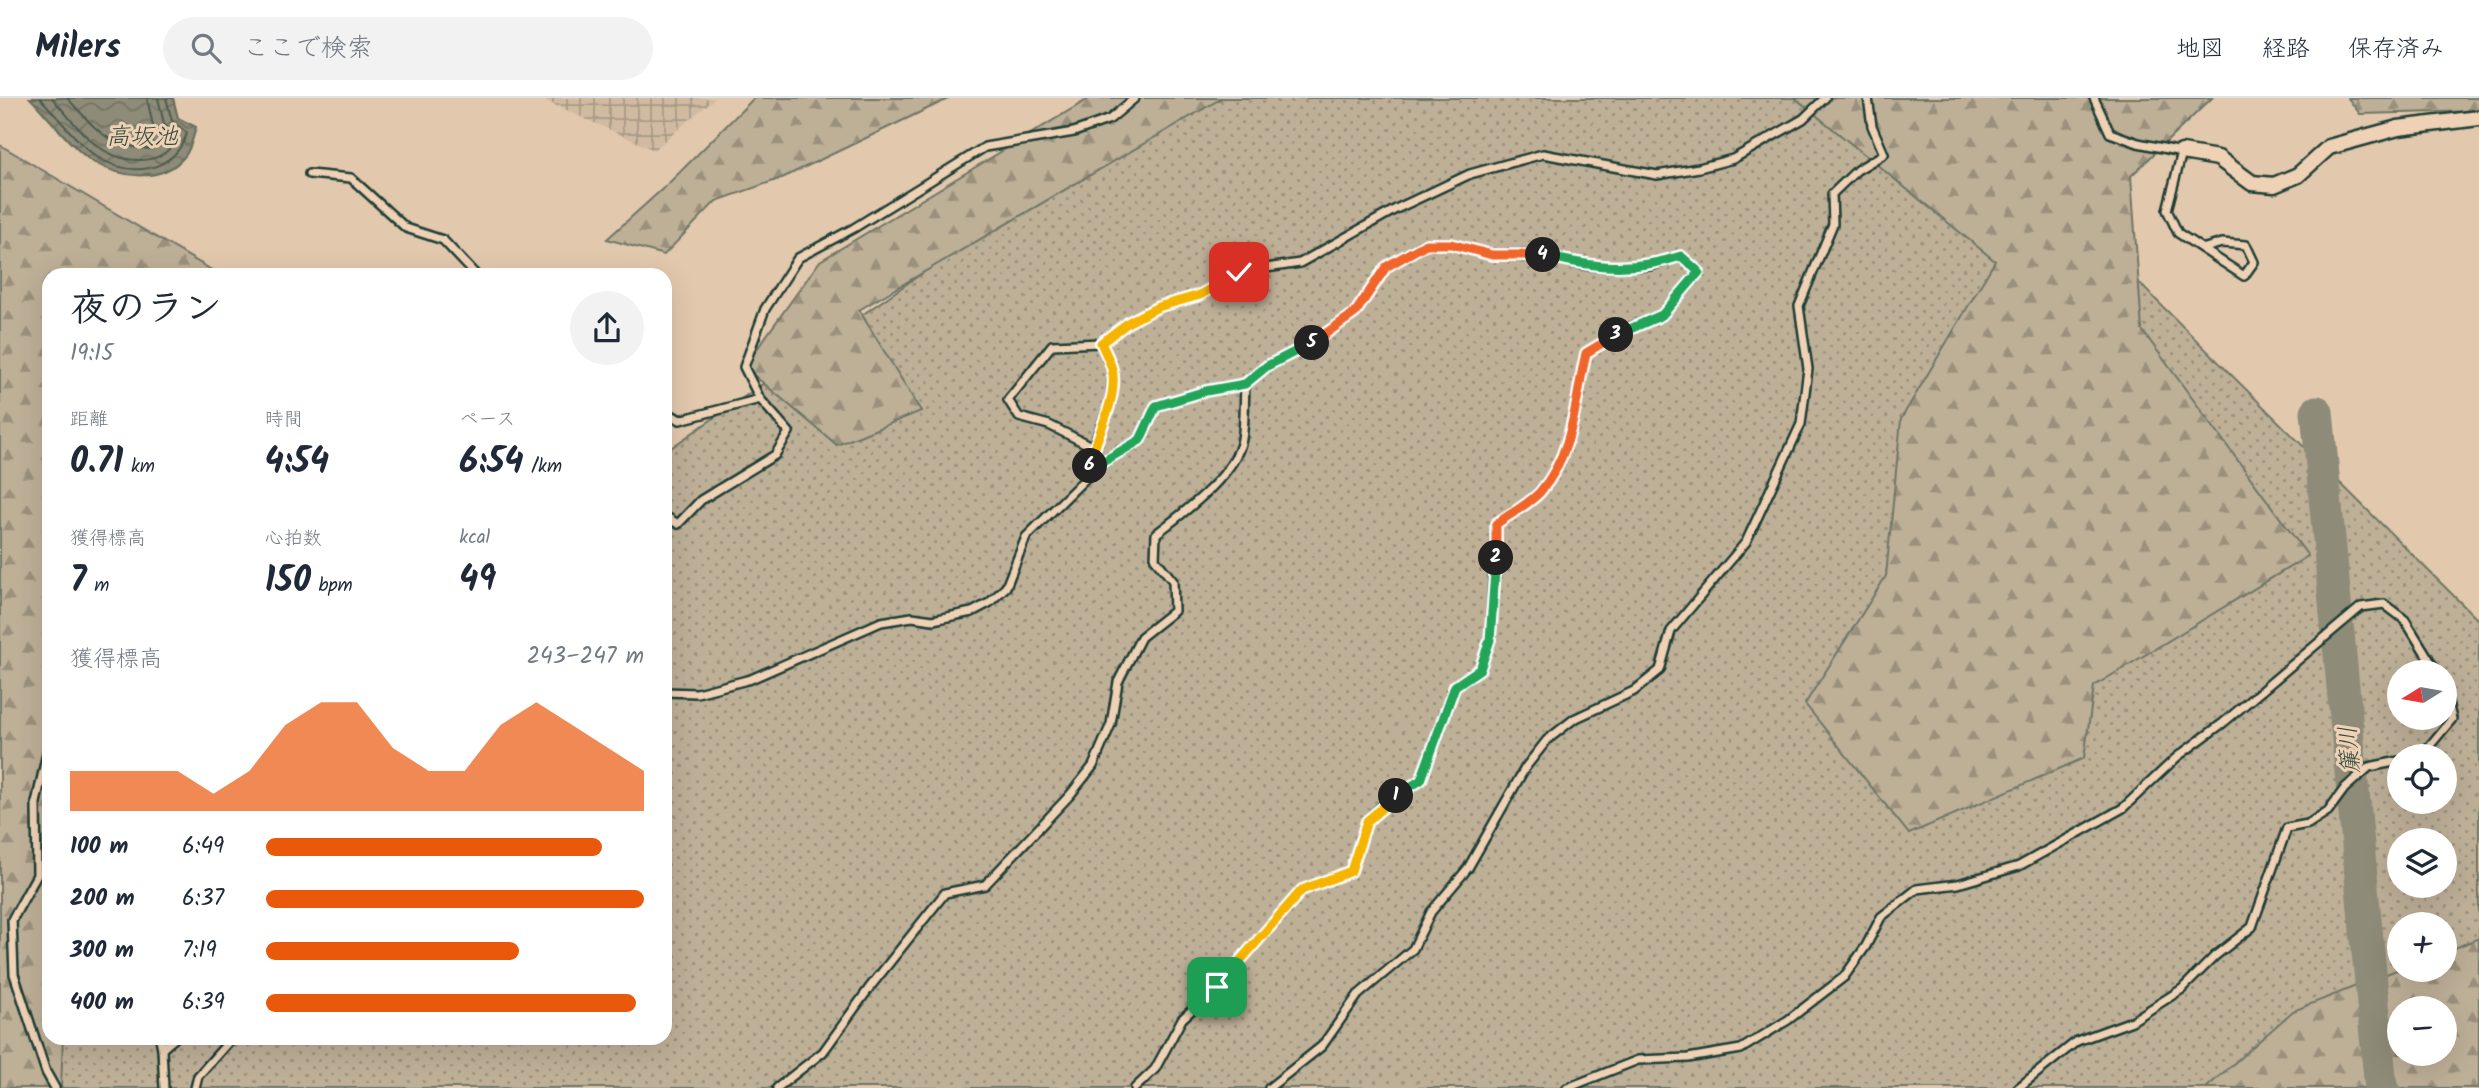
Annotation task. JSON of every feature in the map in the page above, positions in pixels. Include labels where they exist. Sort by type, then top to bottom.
[{"type":"street","points":[[2182,152],[2218,158],[2252,183],[2274,185],[2298,175],[2329,147],[2398,128],[2479,118]]},
{"type":"lane","points":[[672,520],[678,524],[701,500],[775,455],[789,432],[760,398],[744,367],[765,309],[798,258],[853,228],[985,147],[1074,132],[1110,119],[1135,98]]},
{"type":"lane","points":[[1093,447],[1049,425],[1019,417],[1007,400],[1052,345],[1101,343],[1129,322],[1158,307],[1200,295],[1239,272],[1300,263],[1396,209],[1470,174],[1543,154],[1657,175],[1699,168],[1733,159],[1803,119],[1825,98]]},
{"type":"lane","points":[[1269,1088],[1322,1046],[1358,995],[1412,949],[1431,912],[1468,868],[1525,768],[1547,740],[1574,719],[1634,691],[1660,670],[1671,631],[1746,542],[1801,424],[1808,369],[1799,306],[1832,224],[1832,194],[1857,170],[1884,154],[1872,126],[1868,98]]},
{"type":"lane","points":[[2094,98],[2110,132],[2138,143],[2182,152],[2166,210],[2178,233],[2205,248],[2244,276],[2254,262],[2246,245],[2222,243],[2205,248]]},
{"type":"lane","points":[[309,174],[351,178],[406,228],[443,240],[469,268]]},
{"type":"lane","points":[[1089,470],[1140,440],[1156,406],[1206,391],[1245,384],[1267,366],[1314,342],[1355,313],[1386,267],[1426,244],[1451,244],[1492,255],[1539,254],[1583,265],[1611,267],[1650,266],[1681,256],[1699,272],[1662,315],[1623,330],[1586,353],[1576,398],[1573,430],[1557,468],[1539,494],[1496,524],[1490,640],[1480,669],[1455,686],[1421,780],[1386,802],[1367,821],[1351,871],[1302,890],[1217,987],[1182,1018],[1155,1069],[1136,1088]]},
{"type":"lane","points":[[672,692],[697,693],[751,679],[881,622],[912,617],[933,620],[971,612],[989,603],[1006,587],[1026,537],[1066,501],[1087,477],[1093,447],[1111,401],[1113,372],[1101,343]]},
{"type":"lane","points":[[777,1088],[823,1052],[870,987],[945,893],[985,885],[1070,795],[1093,766],[1111,724],[1118,682],[1141,636],[1174,611],[1173,581],[1155,559],[1156,534],[1193,506],[1226,470],[1242,441],[1245,384]]},
{"type":"lane","points":[[672,415],[680,420],[760,398]]},
{"type":"lane","points":[[1567,1088],[1638,1060],[1688,1058],[1741,1049],[1788,1020],[1844,977],[1866,946],[1881,917],[1917,888],[1958,884],[2020,866],[2123,808],[2177,757],[2223,723],[2361,607],[2385,604],[2405,620],[2430,660]]},
{"type":"lane","points":[[2431,744],[2443,730]]},
{"type":"lane","points":[[2018,1088],[2077,1041],[2132,1021],[2182,989],[2216,956],[2252,927],[2273,876],[2287,828],[2308,824],[2328,811],[2345,788],[2369,767],[2387,763]]},
{"type":"lane","points":[[42,776],[36,803],[37,875],[12,920],[14,974],[46,1072],[55,1088]]},
{"type":"lane","points":[[161,1045],[164,1088]]},
{"type":"lane","points":[[162,1049],[167,1045]]},
{"type":"lane","points":[[195,1088],[198,1076],[226,1045]]},
{"type":"shaded area","points":[[539,98],[715,98],[654,150]]},
{"type":"green space","points":[[754,98],[950,98],[782,178],[716,201],[664,255],[607,239],[669,183]]},
{"type":"green space","points":[[1090,98],[1222,98],[859,310],[921,411],[837,445],[744,367],[820,261]]},
{"type":"green space","points":[[1174,98],[1953,98],[2479,621],[2479,1025],[2457,1046],[2457,996],[2387,996],[2387,1066],[2435,1066],[2412,1088],[0,1088],[0,852],[42,1011],[42,1045],[672,1045],[672,447]]},
{"type":"green space","points":[[1795,98],[2212,98],[2131,176],[2142,330],[2308,556],[2094,686],[2084,758],[1909,834],[1805,704],[1886,576],[1901,419],[1995,261]]},
{"type":"green space","points":[[2348,98],[2479,98],[2479,111],[2360,114]]},
{"type":"green space","points":[[0,145],[208,268],[42,268],[42,1045],[63,1045],[61,1088],[0,1088]]},
{"type":"green space","points":[[2479,938],[2479,1088],[2206,1088],[2293,1011],[2387,974],[2387,982],[2457,982],[2457,947]]},
{"type":"water","name":"高坂池","points":[[30,98],[173,98],[178,118],[196,127],[188,151],[175,165],[153,174],[129,175],[106,168],[88,158]]},
{"type":"waterway","name":"簾川","points":[[2317,412],[2381,1088]]},
{"type":"route","points":[[1217,987],[1302,890],[1351,871],[1367,821],[1386,802],[1421,780],[1455,686],[1480,669],[1490,640],[1492,584],[1496,566],[1496,524],[1539,494],[1557,468],[1573,430],[1576,398],[1586,353],[1623,330],[1662,315],[1699,272],[1681,256],[1650,266],[1611,267],[1583,265],[1539,254],[1492,255],[1451,244],[1426,244],[1386,267],[1355,313],[1314,342],[1267,366],[1245,384],[1206,391],[1156,406],[1140,440],[1089,470],[1093,447],[1111,401],[1113,372],[1101,343],[1129,322],[1158,307],[1200,295],[1239,272]]}]
